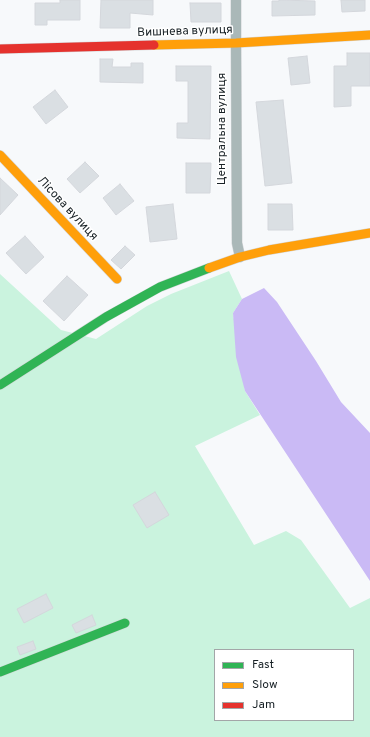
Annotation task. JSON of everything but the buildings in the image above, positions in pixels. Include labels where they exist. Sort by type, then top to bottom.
[{"type":"street","name":"Центральна вулиця","points":[[236,0],[237,243],[240,257]]},
{"type":"street","name":"Вишнева вулиця","points":[[0,49],[236,43],[370,35]]},
{"type":"street","name":"Лісова вулиця","points":[[0,155],[117,279]]},
{"type":"street","points":[[0,385],[106,316],[160,287],[240,257],[301,244],[370,233]]},
{"type":"street","points":[[0,672],[125,622]]},
{"type":"green space","points":[[229,271],[242,299],[233,313],[245,391],[260,415],[195,446],[254,545],[286,531],[301,540],[350,608],[370,598],[370,737],[0,737],[0,274],[61,330],[96,339],[147,306],[171,294]]},
{"type":"shaded area","points":[[264,288],[277,302],[341,402],[370,433],[370,581],[245,391],[236,357],[233,313],[242,299]]},
{"type":"traffic: fast","points":[[0,385],[106,317],[160,287],[209,268]]},
{"type":"traffic: fast","points":[[0,672],[125,623]]},
{"type":"traffic: slow","points":[[154,45],[236,43],[370,35]]},
{"type":"traffic: slow","points":[[0,155],[117,279]]},
{"type":"traffic: slow","points":[[209,268],[240,257],[269,250],[370,233]]},
{"type":"traffic: jam","points":[[0,49],[154,45]]}]
